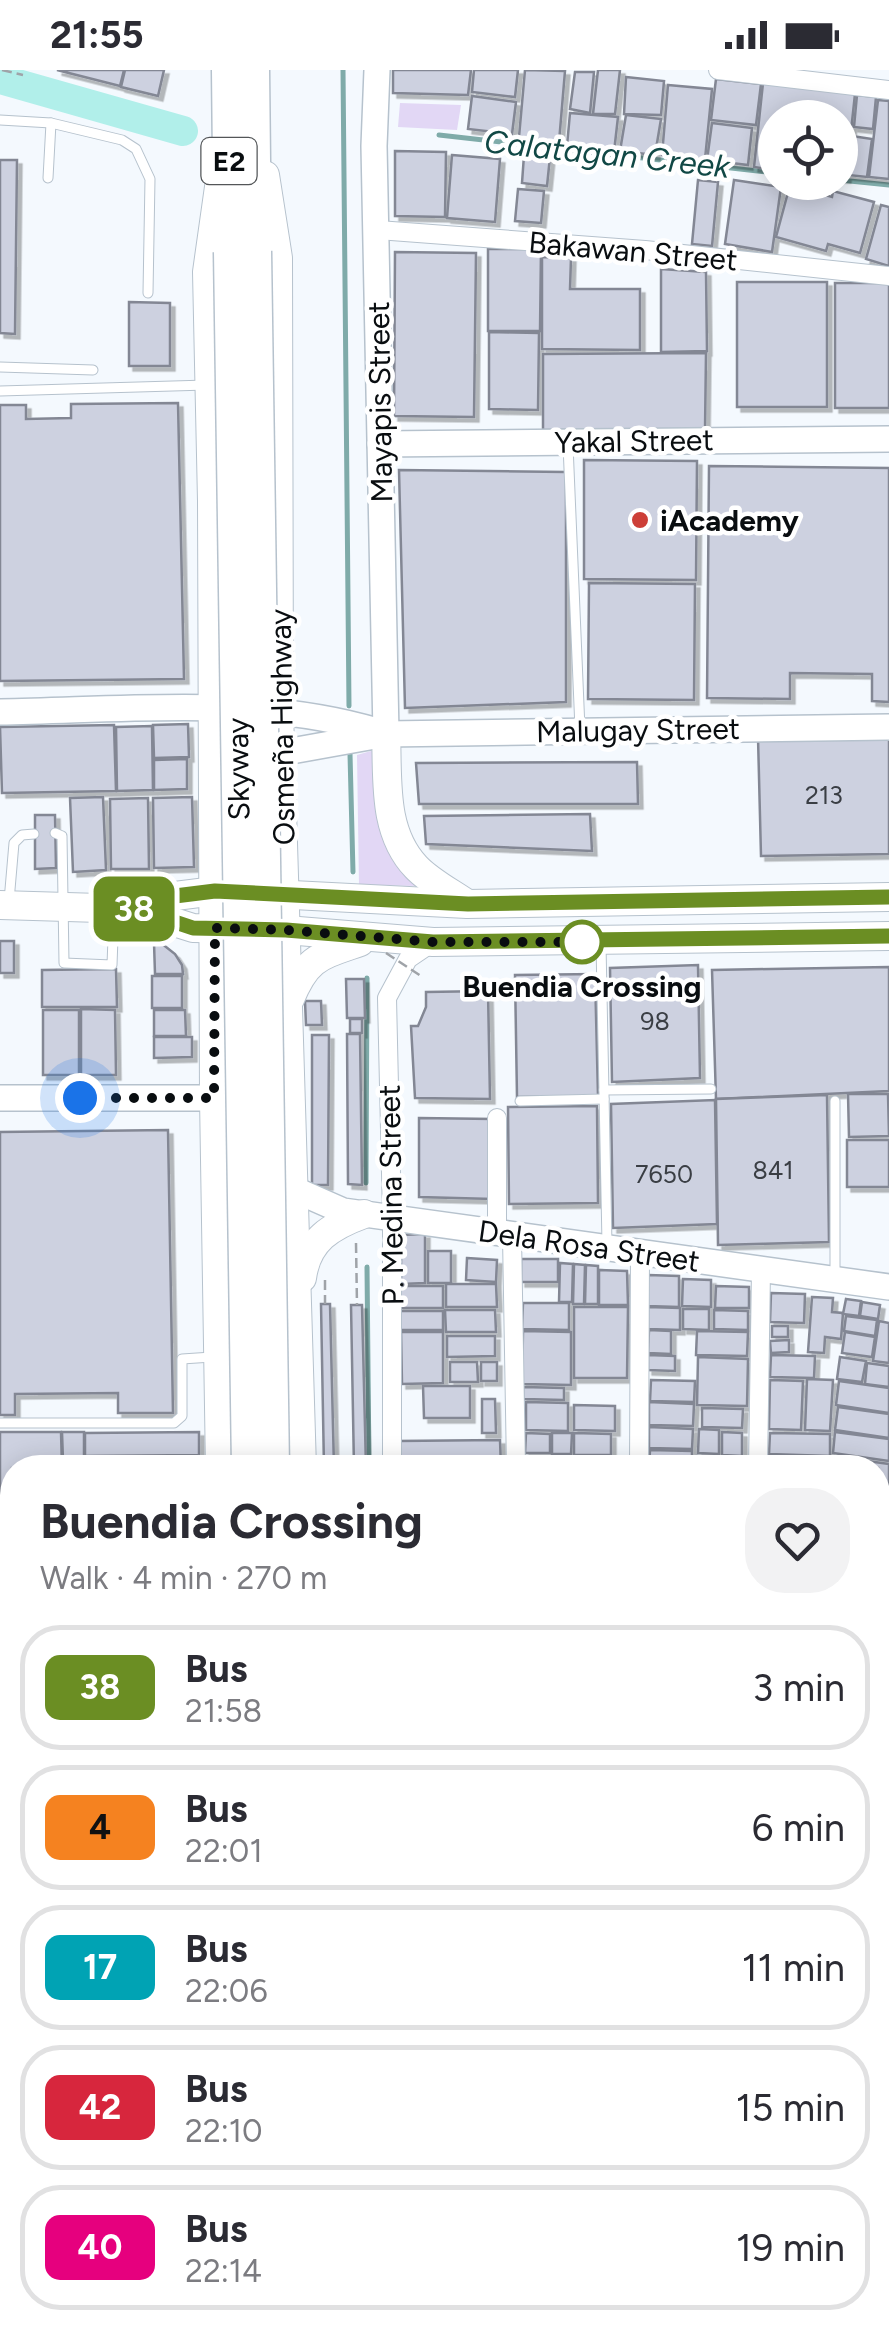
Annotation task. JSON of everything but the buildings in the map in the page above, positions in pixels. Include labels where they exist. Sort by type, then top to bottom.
[{"type":"highway","name":"Skyway","points":[[228,70],[248,1455]]},
{"type":"highway","name":"Skyway","points":[[253,70],[273,1455]]},
{"type":"main road","points":[[219,70],[224,270]]},
{"type":"main road","name":"Osmeña Highway","points":[[260,250],[264,168],[262,70]]},
{"type":"main road","name":"Osmeña Highway","points":[[264,168],[278,258],[280,753],[302,1455]]},
{"type":"main road","points":[[220,1455],[206,272],[222,171]]},
{"type":"main road","points":[[386,734],[389,812],[402,850],[418,870],[468,904]]},
{"type":"main road","points":[[4,905],[124,908],[215,891],[468,904],[889,897]]},
{"type":"main road","points":[[124,908],[174,924],[286,930],[379,945]]},
{"type":"main road","points":[[287,1005],[310,962],[325,952],[379,945],[889,936]]},
{"type":"main road","points":[[297,1314],[304,1264],[312,1248],[334,1225],[360,1215]]},
{"type":"street","points":[[718,70],[889,90]]},
{"type":"street","name":"Mayapis Street","points":[[375,80],[386,734]]},
{"type":"street","name":"Bakawan Street","points":[[378,230],[645,250],[889,276]]},
{"type":"street","name":"Yakal Street","points":[[380,444],[889,439]]},
{"type":"street","name":"Malugay Street","points":[[0,712],[280,712],[339,720],[386,734]]},
{"type":"street","name":"Malugay Street","points":[[213,752],[280,753],[386,734],[889,726]]},
{"type":"street","name":"P. Medina Street","points":[[392,1455],[387,998],[408,958],[433,942]]},
{"type":"street","points":[[0,1098],[214,1098]]},
{"type":"street","points":[[496,1118],[515,1455]]},
{"type":"street","name":"Dela Rosa Street","points":[[293,1188],[360,1215],[889,1288]]},
{"type":"street","points":[[639,1455],[640,1253]]},
{"type":"street","points":[[758,1455],[761,1270]]},
{"type":"lane","points":[[0,120],[51,123],[122,140],[136,149],[150,179],[148,293]]},
{"type":"lane","points":[[48,178],[51,123]]},
{"type":"lane","points":[[0,367],[93,370]]},
{"type":"lane","points":[[0,391],[208,385]]},
{"type":"lane","points":[[568,442],[580,731]]},
{"type":"lane","points":[[56,833],[62,836],[62,962],[111,966],[124,908]]},
{"type":"lane","points":[[4,905],[14,843],[22,834],[34,834]]},
{"type":"lane","points":[[601,942],[607,1249]]},
{"type":"lane","points":[[520,1100],[711,1089]]},
{"type":"lane","points":[[834,1101],[835,1280]]},
{"type":"lane","points":[[0,1423],[174,1423],[182,1416],[182,1360],[218,1357]]},
{"type":"path","points":[[2,70],[23,76]]},
{"type":"path","points":[[379,945],[421,976]]},
{"type":"path","points":[[356,1305],[360,1215]]},
{"type":"shaded area","points":[[400,103],[461,105],[457,130],[398,127]]},
{"type":"shaded area","points":[[378,749],[417,886],[359,885],[357,755]]},
{"type":"waterway","points":[[343,70],[349,706]]},
{"type":"waterway","name":"Calatagan Creek","points":[[0,79],[183,131]]},
{"type":"waterway","name":"Calatagan Creek","points":[[439,135],[758,171]]},
{"type":"waterway","name":"Calatagan Creek","points":[[858,182],[889,185]]},
{"type":"waterway","points":[[350,754],[353,872]]},
{"type":"waterway","points":[[366,1183],[367,978]]},
{"type":"waterway","points":[[367,1267],[369,1455]]},
{"type":"bus line","name":"38","points":[[889,897],[468,904],[215,891],[175,896],[133,908],[193,928],[286,930],[433,942],[889,936]]},
{"type":"place","name":"iAcademy","points":[[640,520]]},
{"type":"place","name":"Buendia Crossing","points":[[582,942]]},
{"type":"route","points":[[80,1098],[214,1098],[215,928],[433,942],[582,942]]}]
